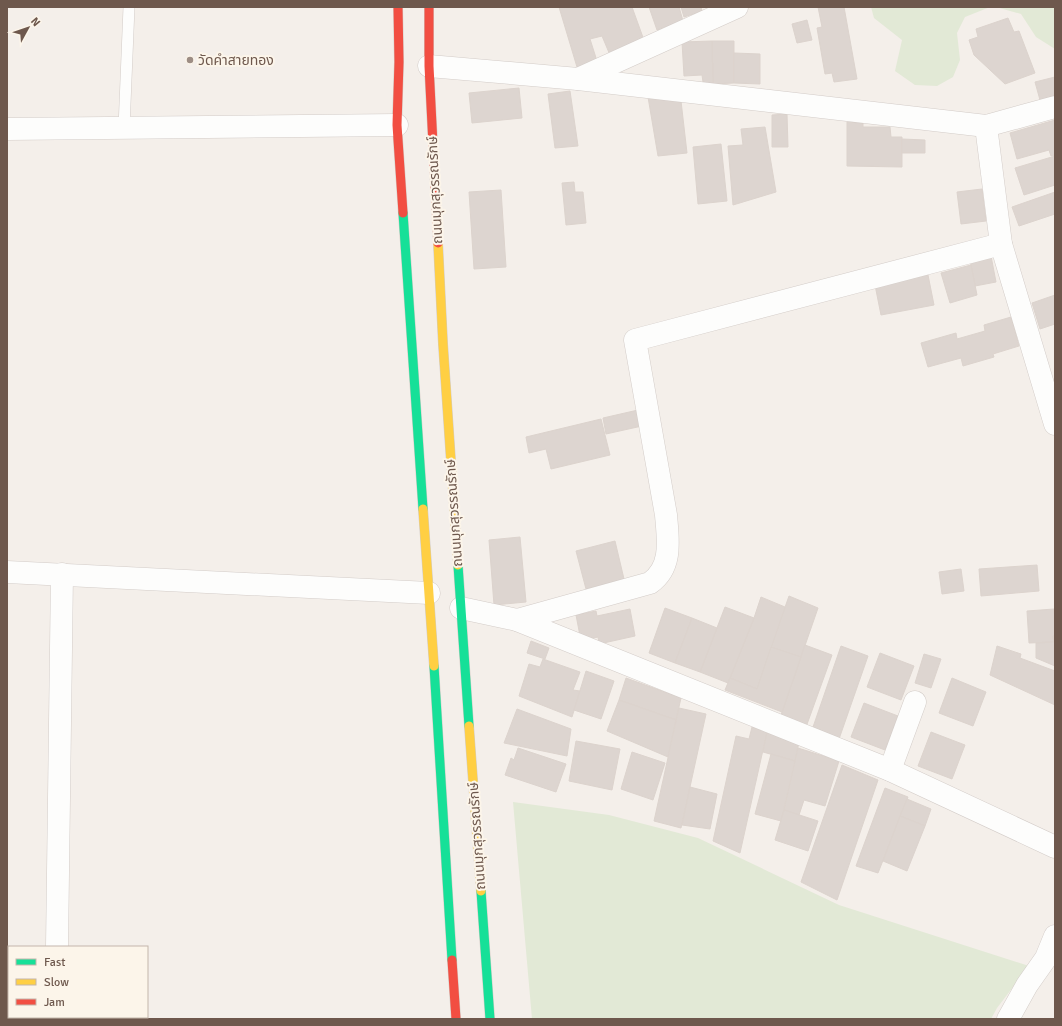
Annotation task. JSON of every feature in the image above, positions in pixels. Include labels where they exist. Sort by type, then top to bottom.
[{"type":"main road","points":[[398,7],[399,62],[397,125],[429,593],[439,677],[456,1019]]},
{"type":"main road","name":"ถนนมุกสุวรรณรักษ์","points":[[428,7],[429,66],[443,344],[461,608],[461,675],[490,1019]]},
{"type":"street","points":[[578,79],[737,7]]},
{"type":"street","points":[[429,66],[578,79],[986,126],[1055,107]]},
{"type":"street","points":[[7,129],[397,125]]},
{"type":"street","points":[[986,126],[1001,244],[1055,424]]},
{"type":"street","points":[[517,620],[650,584],[662,571],[666,559],[668,543],[666,515],[635,340],[1001,244]]},
{"type":"street","points":[[7,572],[429,593]]},
{"type":"street","points":[[57,946],[62,574]]},
{"type":"street","points":[[461,608],[517,620],[890,770],[1055,847]]},
{"type":"street","points":[[890,770],[915,702]]},
{"type":"street","points":[[1008,1019],[1027,985],[1046,958],[1055,936]]},
{"type":"lane","points":[[124,128],[129,7]]},
{"type":"green space","points":[[871,7],[990,7],[965,17],[957,33],[960,60],[953,77],[937,86],[915,85],[895,71],[902,40],[874,18]]},
{"type":"green space","points":[[996,7],[1055,7],[1055,49],[1036,37],[1021,14]]},
{"type":"green space","points":[[513,802],[609,815],[698,838],[839,905],[1029,966],[997,1008],[991,1019],[532,1019]]},
{"type":"building","points":[[559,7],[632,7],[645,43],[610,55],[602,36],[590,39],[597,61],[577,67]]},
{"type":"building","points":[[649,7],[679,7],[683,21],[657,30]]},
{"type":"building","points":[[681,7],[701,7],[702,11],[684,17]]},
{"type":"building","points":[[818,7],[844,7],[857,79],[834,82],[832,73],[825,74],[817,28],[822,27]]},
{"type":"building","points":[[1008,18],[1014,32],[1019,31],[1035,73],[1005,84],[974,55],[969,40],[978,37],[976,29]]},
{"type":"building","points":[[807,20],[812,40],[797,43],[792,24]]},
{"type":"building","points":[[712,41],[734,41],[734,83],[713,84]]},
{"type":"building","points":[[712,41],[713,84],[703,82],[702,75],[684,76],[682,42]]},
{"type":"building","points":[[734,53],[760,54],[760,84],[734,83]]},
{"type":"building","points":[[1055,77],[1055,96],[1040,100],[1035,82]]},
{"type":"building","points":[[519,88],[522,118],[472,123],[469,93]]},
{"type":"building","points":[[570,91],[578,146],[555,148],[548,94]]},
{"type":"building","points":[[648,97],[681,101],[687,153],[658,156]]},
{"type":"building","points":[[787,114],[788,147],[772,147],[772,115]]},
{"type":"building","points":[[1055,120],[1055,155],[1051,156],[1049,150],[1017,159],[1010,133]]},
{"type":"building","points":[[847,122],[863,123],[863,127],[890,127],[891,137],[902,137],[902,167],[847,166]]},
{"type":"building","points":[[765,127],[776,192],[733,205],[728,146],[743,145],[741,129]]},
{"type":"building","points":[[902,139],[925,140],[925,153],[902,153]]},
{"type":"building","points":[[721,144],[727,201],[698,204],[693,147]]},
{"type":"building","points":[[1055,156],[1055,185],[1024,195],[1015,168]]},
{"type":"building","points":[[574,182],[575,192],[583,192],[586,223],[566,225],[562,183]]},
{"type":"building","points":[[982,189],[986,221],[961,224],[957,192]]},
{"type":"building","points":[[501,190],[506,267],[474,269],[469,192]]},
{"type":"building","points":[[1055,192],[1055,214],[1019,226],[1012,207]]},
{"type":"building","points":[[991,256],[996,282],[975,286],[970,260]]},
{"type":"building","points":[[971,265],[977,295],[950,303],[941,273]]},
{"type":"building","points":[[928,275],[934,305],[881,315],[875,285]]},
{"type":"building","points":[[1055,295],[1055,324],[1040,329],[1032,303]]},
{"type":"building","points":[[1011,317],[1019,346],[993,354],[994,357],[963,366],[961,358],[928,367],[921,343],[956,333],[957,339],[985,331],[984,325]]},
{"type":"building","points":[[638,410],[642,426],[606,434],[603,418]]},
{"type":"building","points":[[601,419],[610,455],[551,469],[546,449],[529,453],[526,437]]},
{"type":"building","points":[[520,537],[526,602],[494,605],[489,540]]},
{"type":"building","points":[[615,541],[624,579],[586,589],[576,551]]},
{"type":"building","points":[[1037,565],[1039,591],[981,596],[979,569]]},
{"type":"building","points":[[961,569],[964,591],[942,594],[939,572]]},
{"type":"building","points":[[789,596],[818,608],[801,657],[771,647]]},
{"type":"building","points":[[761,597],[785,607],[757,689],[730,678]]},
{"type":"building","points":[[725,607],[754,618],[728,683],[700,672]]},
{"type":"building","points":[[665,608],[692,618],[675,663],[649,653]]},
{"type":"building","points":[[630,609],[635,636],[599,644],[598,637],[581,641],[576,615],[596,611],[597,616]]},
{"type":"building","points":[[1054,609],[1054,642],[1029,643],[1027,611]]},
{"type":"building","points":[[692,618],[717,628],[700,672],[675,663]]},
{"type":"building","points":[[1055,635],[1055,666],[1036,658],[1036,643],[1054,642],[1053,636]]},
{"type":"building","points":[[531,641],[549,648],[545,659],[527,653]]},
{"type":"building","points":[[805,645],[832,655],[806,727],[780,718]]},
{"type":"building","points":[[841,646],[868,656],[839,739],[812,730]]},
{"type":"building","points":[[997,646],[1021,654],[1020,658],[1055,671],[1055,705],[990,675]]},
{"type":"building","points":[[771,647],[801,657],[782,712],[725,690],[730,678],[757,689]]},
{"type":"building","points":[[880,653],[914,666],[901,700],[867,687]]},
{"type":"building","points":[[924,654],[941,659],[931,688],[915,683]]},
{"type":"building","points":[[543,659],[580,672],[573,690],[580,691],[572,717],[519,696],[529,664],[540,667]]},
{"type":"building","points":[[586,671],[614,681],[601,719],[574,710]]},
{"type":"building","points":[[626,678],[681,698],[676,720],[619,700]]},
{"type":"building","points":[[952,678],[986,692],[973,726],[939,713]]},
{"type":"building","points":[[619,700],[676,720],[668,757],[607,731]]},
{"type":"building","points":[[864,703],[898,716],[885,750],[851,737]]},
{"type":"building","points":[[679,708],[706,714],[681,828],[654,821]]},
{"type":"building","points":[[517,709],[571,729],[567,756],[504,743]]},
{"type":"building","points":[[752,727],[767,732],[740,853],[713,841],[736,736],[749,739]]},
{"type":"building","points":[[767,732],[799,742],[795,761],[763,752]]},
{"type":"building","points":[[931,732],[965,745],[952,779],[918,766]]},
{"type":"building","points":[[576,741],[620,749],[612,790],[569,781]]},
{"type":"building","points":[[518,748],[566,764],[556,792],[505,775],[511,758],[514,760]]},
{"type":"building","points":[[798,748],[839,761],[825,806],[804,800],[799,815],[784,810]]},
{"type":"building","points":[[632,752],[665,763],[653,800],[621,789]]},
{"type":"building","points":[[771,754],[795,761],[781,821],[755,814]]},
{"type":"building","points":[[842,765],[878,780],[837,900],[801,882]]},
{"type":"building","points":[[690,787],[717,794],[710,829],[682,825]]},
{"type":"building","points":[[885,788],[908,797],[878,873],[856,866]]},
{"type":"building","points":[[907,799],[931,809],[925,826],[900,816]]},
{"type":"building","points":[[784,810],[818,821],[808,851],[775,840]]},
{"type":"building","points":[[900,816],[925,826],[907,871],[883,861]]},
{"type":"traffic: fast","points":[[403,213],[423,509]]},
{"type":"traffic: fast","points":[[458,565],[469,726]]},
{"type":"traffic: fast","points":[[434,666],[452,960]]},
{"type":"traffic: fast","points":[[481,891],[490,1019]]},
{"type":"traffic: slow","points":[[438,243],[443,344],[458,565]]},
{"type":"traffic: slow","points":[[423,509],[434,666]]},
{"type":"traffic: slow","points":[[469,726],[481,891]]},
{"type":"traffic: jam","points":[[398,7],[399,62],[397,125],[403,213]]},
{"type":"traffic: jam","points":[[429,7],[429,66],[438,243]]},
{"type":"traffic: jam","points":[[452,960],[456,1019]]},
{"type":"place","name":"วัดคำสายทอง","points":[[190,60]]}]
